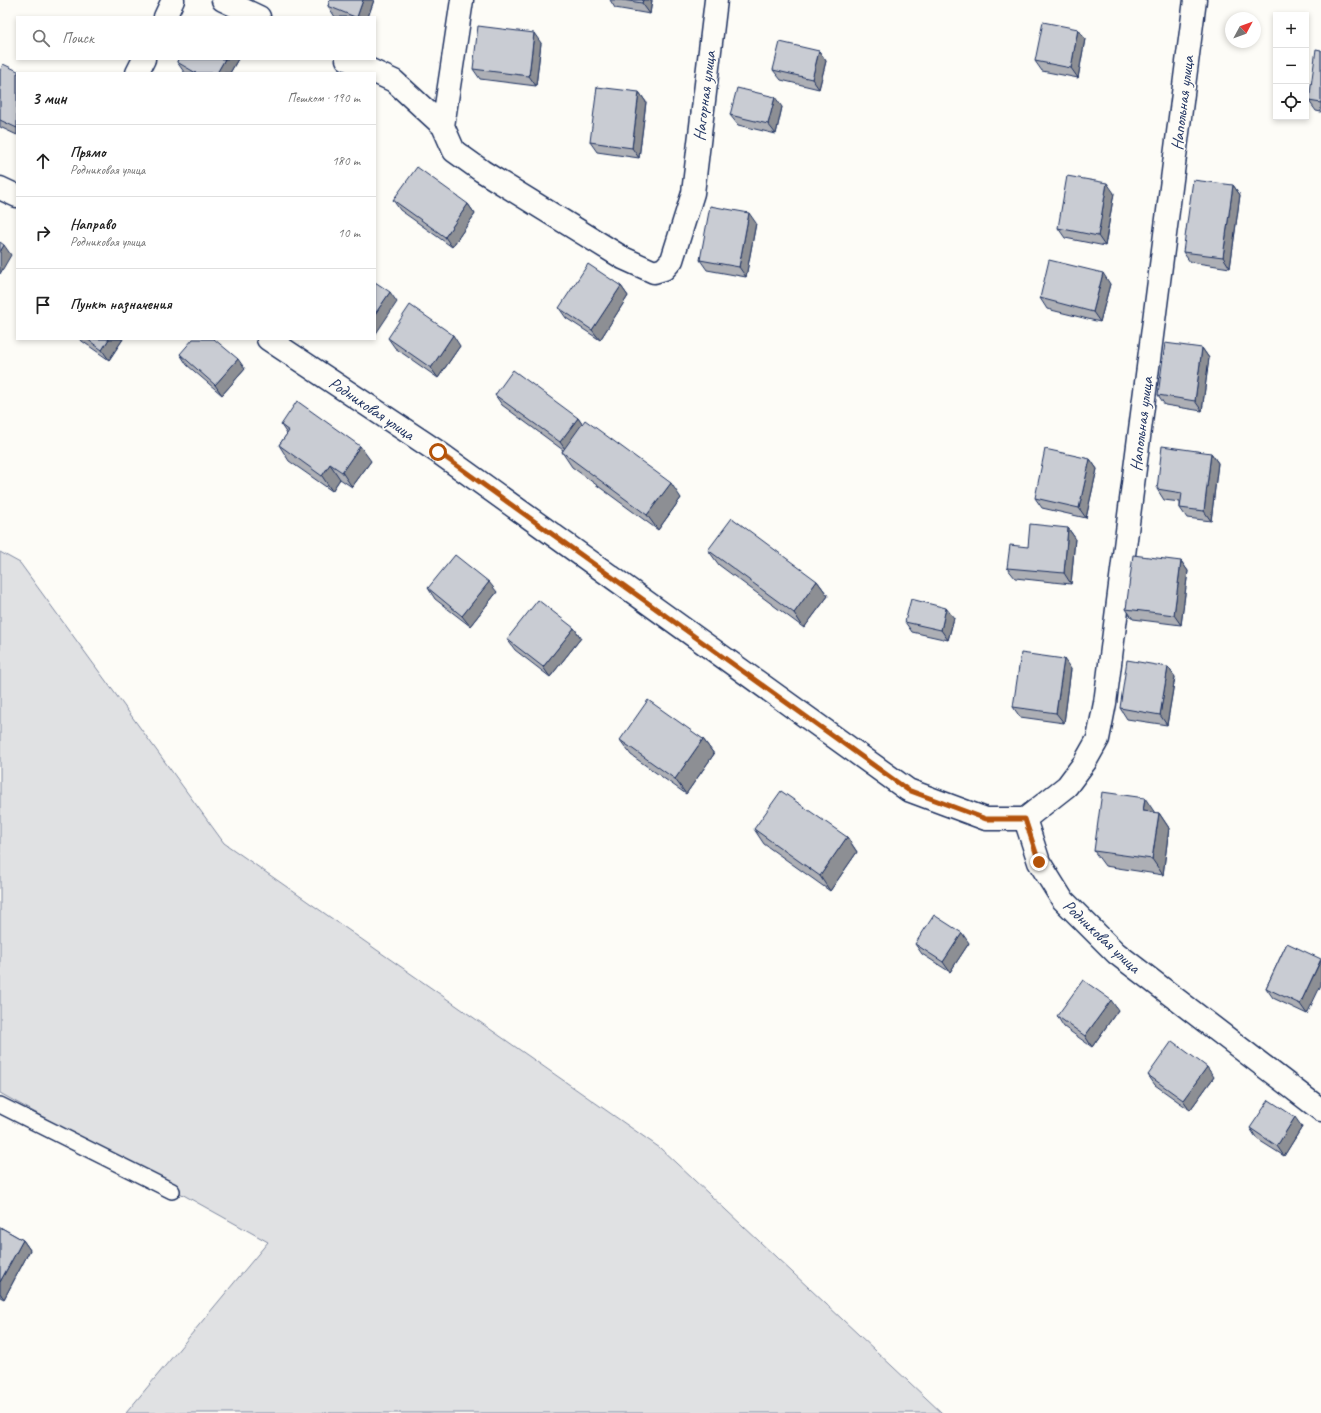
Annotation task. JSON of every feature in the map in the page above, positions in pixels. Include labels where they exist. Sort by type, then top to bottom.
[{"type":"street","points":[[165,16],[173,0]]},
{"type":"street","points":[[223,0],[257,16]]},
{"type":"street","points":[[443,126],[462,0]]},
{"type":"street","name":"Нагорная улица","points":[[443,126],[454,151],[482,171],[623,258],[654,272],[664,269],[672,260],[693,193],[716,0]]},
{"type":"street","name":"Напольная улица","points":[[1025,819],[1067,786],[1085,762],[1098,739],[1105,703],[1195,0]]},
{"type":"street","points":[[138,72],[144,60]]},
{"type":"street","points":[[350,60],[375,72]]},
{"type":"street","points":[[376,72],[394,81],[443,126]]},
{"type":"street","points":[[0,188],[16,196]]},
{"type":"street","name":"Родниковая улица","points":[[270,340],[438,452],[908,790],[986,819],[1025,819],[1039,862],[1062,899],[1116,953],[1321,1110]]},
{"type":"lane","points":[[0,1104],[172,1191]]},
{"type":"shaded area","points":[[0,552],[20,563],[224,843],[660,1148],[942,1413],[126,1413],[268,1242],[0,1093]]},
{"type":"building","points":[[330,0],[363,0],[357,16],[353,16],[328,6]]},
{"type":"building","points":[[622,0],[643,0],[642,3]]},
{"type":"building","points":[[1043,22],[1078,29],[1071,68],[1035,61]]},
{"type":"building","points":[[478,26],[534,33],[529,76],[473,69]]},
{"type":"building","points":[[780,42],[819,51],[812,79],[773,70]]},
{"type":"building","points":[[1316,49],[1321,50],[1321,103],[1309,101]]},
{"type":"building","points":[[178,60],[224,60],[218,72],[194,72],[177,62]]},
{"type":"building","points":[[3,64],[20,72],[16,72],[16,128],[0,120],[0,71]]},
{"type":"building","points":[[597,87],[639,92],[632,148],[590,142]]},
{"type":"building","points":[[737,88],[775,97],[768,124],[730,115]]},
{"type":"building","points":[[417,167],[468,204],[445,237],[393,200]]},
{"type":"building","points":[[1067,176],[1107,183],[1098,236],[1058,228]]},
{"type":"building","points":[[1193,180],[1233,185],[1223,257],[1183,252]]},
{"type":"building","points":[[710,206],[749,213],[739,267],[700,260]]},
{"type":"building","points":[[0,242],[4,245],[0,252]]},
{"type":"building","points":[[1049,260],[1103,273],[1093,312],[1040,298]]},
{"type":"building","points":[[588,264],[621,286],[592,330],[559,308]]},
{"type":"building","points":[[376,283],[390,292],[376,313]]},
{"type":"building","points":[[410,305],[453,335],[431,368],[388,338]]},
{"type":"building","points":[[88,340],[108,340],[102,350]]},
{"type":"building","points":[[192,340],[215,340],[238,359],[215,385],[180,354]]},
{"type":"building","points":[[1165,343],[1202,348],[1195,401],[1158,395]]},
{"type":"building","points":[[513,370],[578,418],[560,442],[495,395]]},
{"type":"building","points":[[297,401],[360,446],[342,472],[330,464],[322,476],[279,445],[289,431],[281,425]]},
{"type":"building","points":[[585,420],[671,483],[647,515],[562,452]]},
{"type":"building","points":[[1162,446],[1211,453],[1204,511],[1180,508],[1182,493],[1157,489]]},
{"type":"building","points":[[1045,449],[1090,459],[1079,508],[1035,498]]},
{"type":"building","points":[[732,518],[817,581],[794,613],[708,550]]},
{"type":"building","points":[[1030,524],[1068,528],[1064,573],[1007,568],[1010,545],[1028,547]]},
{"type":"building","points":[[455,555],[489,582],[462,616],[428,588]]},
{"type":"building","points":[[1133,555],[1181,561],[1174,615],[1126,609]]},
{"type":"building","points":[[911,599],[946,608],[941,630],[905,622]]},
{"type":"building","points":[[538,600],[574,628],[543,667],[507,639]]},
{"type":"building","points":[[1021,653],[1064,659],[1056,713],[1013,707]]},
{"type":"building","points":[[1127,660],[1168,667],[1160,715],[1120,708]]},
{"type":"building","points":[[648,700],[703,739],[675,779],[620,740]]},
{"type":"building","points":[[781,791],[847,837],[820,876],[754,829]]},
{"type":"building","points":[[1102,792],[1145,798],[1143,811],[1159,813],[1152,859],[1094,851]]},
{"type":"building","points":[[934,915],[962,933],[943,962],[915,944]]},
{"type":"building","points":[[1287,943],[1321,959],[1300,1004],[1266,988]]},
{"type":"building","points":[[1083,980],[1111,1000],[1085,1036],[1057,1016]]},
{"type":"building","points":[[1172,1041],[1207,1067],[1183,1100],[1148,1075]]},
{"type":"building","points":[[1269,1100],[1295,1117],[1277,1146],[1250,1128]]},
{"type":"building","points":[[0,1227],[23,1240],[0,1282]]},
{"type":"route","points":[[438,452],[908,790],[986,819],[1025,819],[1039,862]]}]
